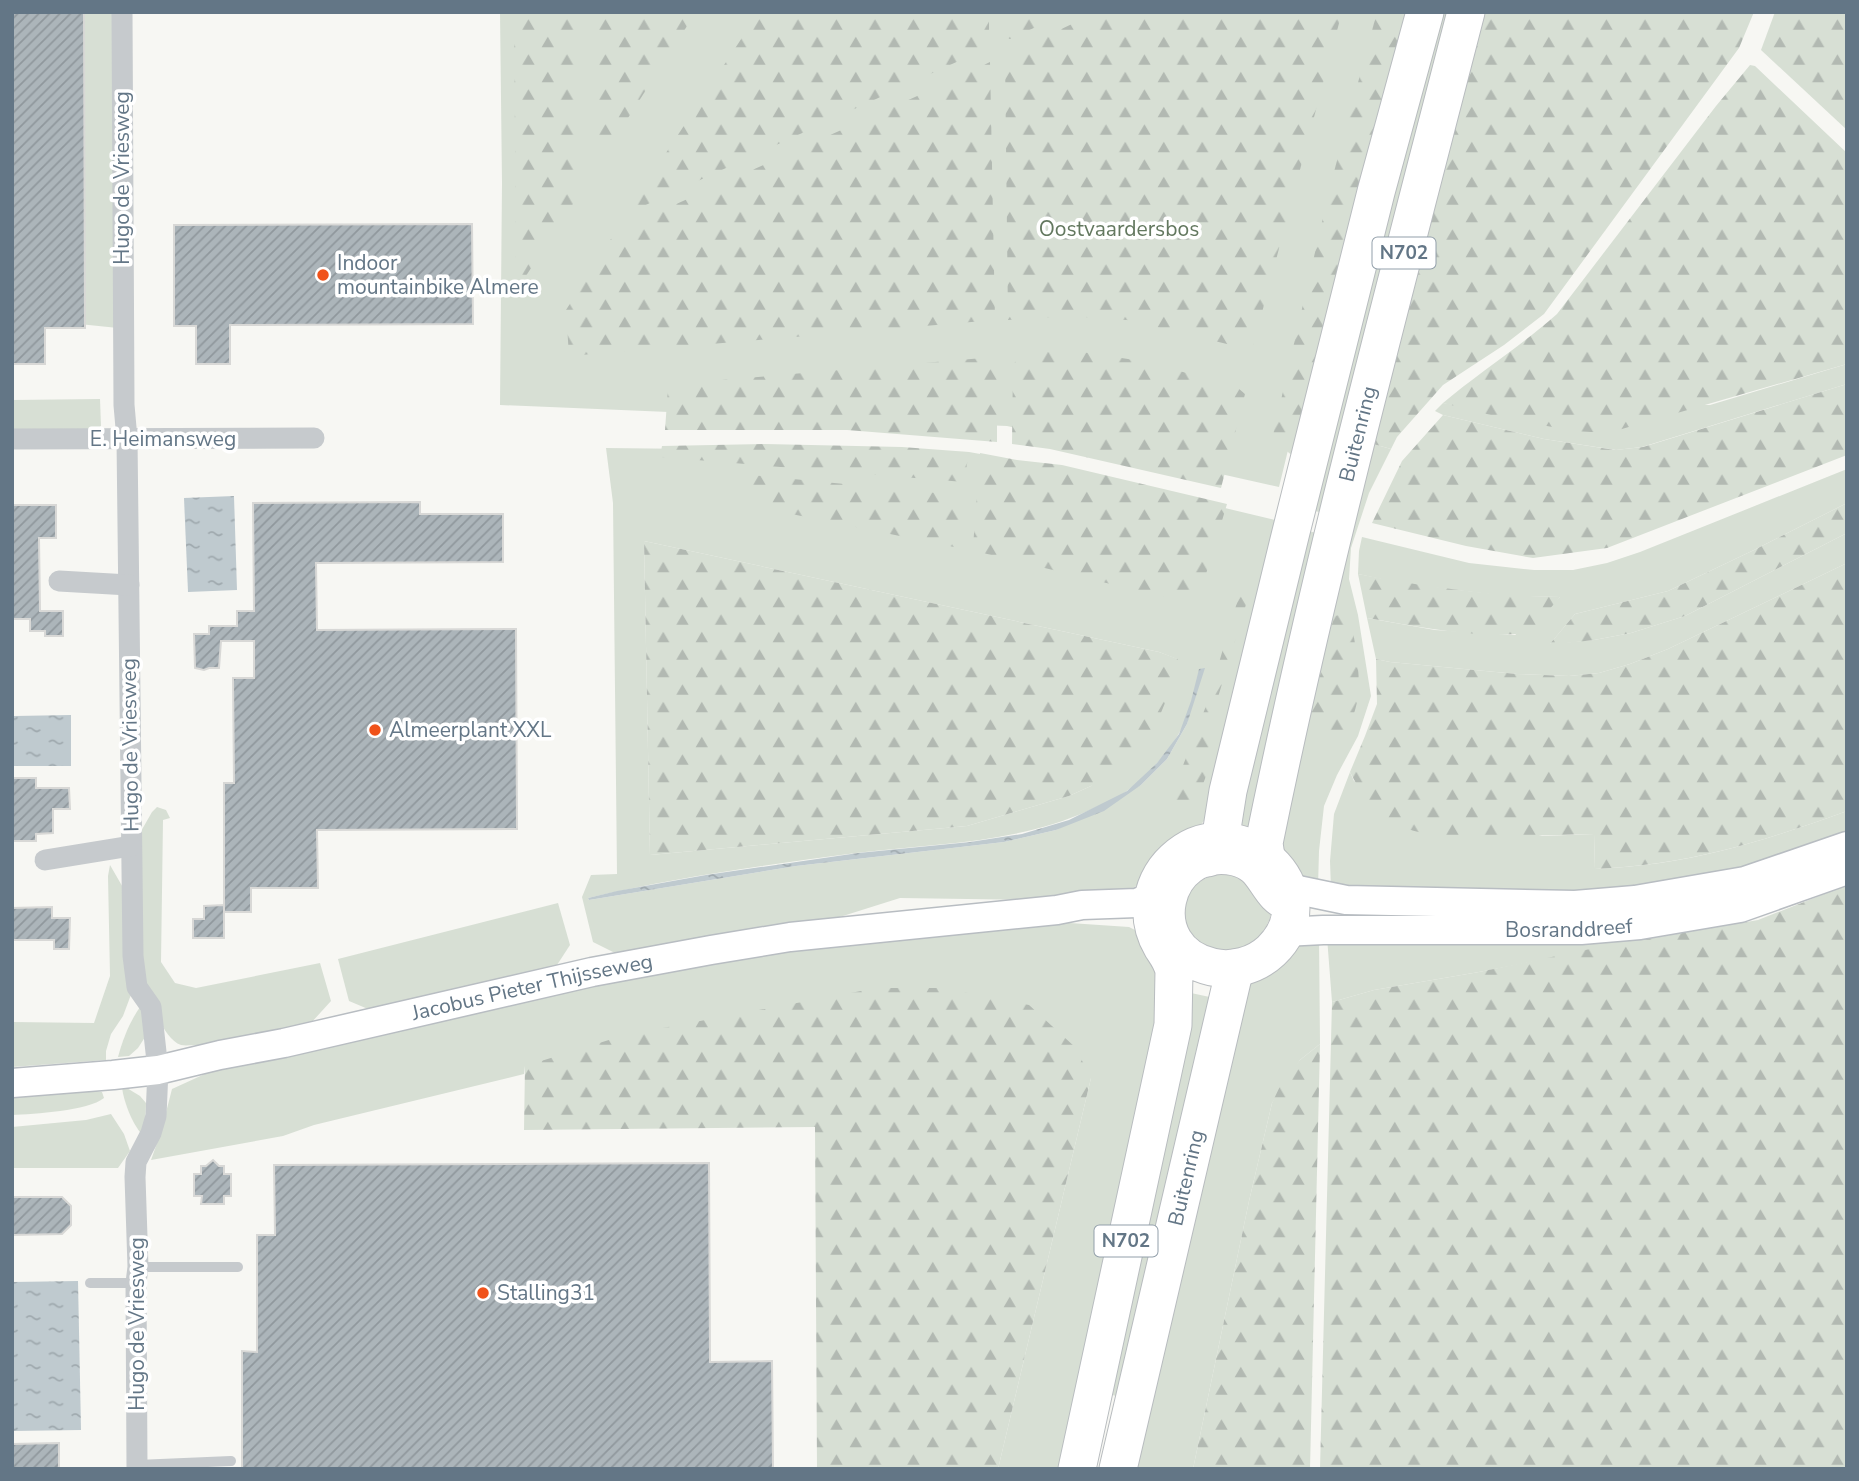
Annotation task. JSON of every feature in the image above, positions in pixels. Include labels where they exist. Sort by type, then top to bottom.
[{"type":"highway","name":"Buitenring","points":[[1211,847],[1209,836],[1227,791],[1373,205],[1425,12]]},
{"type":"highway","name":"Buitenring","points":[[1281,894],[1264,843],[1302,662],[1342,495],[1465,12]]},
{"type":"highway","name":"N702","points":[[1166,931],[1164,872],[1177,857],[1195,846],[1211,847]]},
{"type":"highway","points":[[1211,847],[1226,856],[1250,863],[1264,874],[1277,896],[1281,894]]},
{"type":"highway","points":[[1166,931],[1209,967],[1245,966],[1264,957],[1279,941],[1281,894],[1249,847],[1211,847]]},
{"type":"highway","name":"Buitenring","points":[[1077,1469],[1174,1014],[1185,974],[1166,931]]},
{"type":"highway","name":"Buitenring","points":[[1118,1469],[1235,968]]},
{"type":"street","name":"Hugo de Vriesweg","points":[[121,12],[132,956],[137,987],[151,1007],[158,1070],[156,1116],[151,1133],[136,1162],[135,1177],[137,1467]]},
{"type":"street","name":"E. Heimansweg","points":[[12,439],[314,438]]},
{"type":"street","points":[[60,581],[129,585]]},
{"type":"street","points":[[45,860],[131,846]]},
{"type":"street","name":"Bosranddreef","points":[[1281,894],[1323,905],[1346,900],[1576,905],[1635,900],[1745,881],[1847,846]]},
{"type":"street","name":"Bosranddreef","points":[[1281,894],[1323,930],[1581,930],[1640,925],[1740,908],[1847,870]]},
{"type":"street","name":"Jacobus Pieter Thijsseweg","points":[[12,1083],[158,1070],[592,972],[790,937],[1146,899],[1166,931]]},
{"type":"lane","points":[[90,1283],[137,1275],[238,1266]]},
{"type":"lane","points":[[137,1467],[231,1461]]},
{"type":"green space","points":[[79,12],[117,12],[118,328],[79,324]]},
{"type":"green space","name":"Oostvaardersbos","points":[[500,12],[1395,12],[1279,487],[1007,426],[500,405]]},
{"type":"green space","points":[[514,12],[579,12],[579,195],[516,291]]},
{"type":"green space","points":[[593,12],[696,12],[594,171]]},
{"type":"green space","points":[[759,12],[989,12],[989,47],[637,209],[631,206]]},
{"type":"green space","points":[[1004,12],[1068,12],[1010,39],[1005,37]]},
{"type":"green space","points":[[1097,12],[1342,12],[1252,350],[1127,320],[1068,316],[1008,320],[1005,56]]},
{"type":"green space","points":[[1377,12],[1410,12],[1294,457],[1272,439],[1331,183]]},
{"type":"green space","points":[[1432,12],[1452,12],[1323,513],[1303,508]]},
{"type":"green space","points":[[1477,12],[1754,12],[1739,48],[1544,314],[1504,345],[1443,385],[1397,437],[1391,449],[1366,442]]},
{"type":"green space","points":[[1775,12],[1847,12],[1847,130],[1761,50]]},
{"type":"green space","points":[[990,62],[995,320],[569,356],[566,310],[616,231]]},
{"type":"green space","points":[[1750,65],[1755,66],[1847,153],[1847,364],[1608,433],[1574,431],[1503,418],[1443,403],[1557,314]]},
{"type":"green space","points":[[1082,352],[1128,359],[1238,388],[1245,394],[1221,488],[1050,449],[1012,444],[1013,364],[1025,354]]},
{"type":"green space","points":[[995,357],[997,442],[847,430],[665,430],[668,388],[674,384]]},
{"type":"green space","points":[[1847,364],[1847,384],[1642,447],[1616,450],[1544,439],[1435,411],[1443,403],[1710,405]]},
{"type":"green space","points":[[1847,384],[1847,455],[1607,548],[1533,558],[1466,546],[1372,523],[1402,461],[1443,415],[1544,439],[1615,450],[1643,447]]},
{"type":"green space","points":[[100,399],[101,426],[94,432],[12,433],[12,400]]},
{"type":"green space","points":[[1366,442],[1391,449],[1369,493],[1351,548],[1349,579],[1358,615],[1371,696],[1358,736],[1324,806],[1318,887],[1304,884],[1276,848]]},
{"type":"green space","points":[[765,444],[902,447],[969,452],[964,482],[660,457],[662,446]]},
{"type":"green space","points":[[606,448],[969,452],[1063,469],[1283,522],[1207,817],[1191,837],[1145,879],[1133,888],[1109,894],[1043,900],[900,898],[827,921],[615,953],[593,942],[582,897],[591,875],[617,874],[613,503]],"holes":[[[644,541],[1159,652],[1177,659],[1091,786],[1069,796],[967,826],[650,855]],[[1199,669],[1187,724],[1167,759],[1141,785],[1056,830],[1004,842],[796,866],[589,900],[588,898],[755,867],[1004,836],[1062,821],[1119,796],[1156,765],[1186,720]]]},
{"type":"green space","points":[[980,453],[1062,465],[1227,504],[1197,604],[979,552],[973,547]]},
{"type":"green space","points":[[1847,469],[1847,503],[1668,591],[1575,614],[1550,644],[1631,633],[1685,616],[1847,533],[1847,563],[1668,649],[1599,673],[1569,676],[1517,674],[1376,659],[1367,618],[1435,630],[1515,635],[1560,597],[1507,596],[1405,584],[1358,574],[1362,537],[1469,563],[1534,570],[1573,570],[1640,552]]},
{"type":"green space","points":[[751,475],[958,495],[964,499],[959,548],[747,505]]},
{"type":"green space","points":[[1847,503],[1847,533],[1685,616],[1631,633],[1549,645],[1575,614],[1668,591]]},
{"type":"green space","points":[[1298,529],[1322,534],[1257,836],[1227,831]]},
{"type":"green space","points":[[644,541],[1159,652],[1178,659],[1155,727],[1112,771],[1091,786],[1069,796],[967,826],[650,855]]},
{"type":"green space","points":[[1847,563],[1847,811],[1778,835],[1707,854],[1651,864],[1595,869],[1594,834],[1455,836],[1415,831],[1380,812],[1360,789],[1350,772],[1377,704],[1376,659],[1517,674],[1569,676],[1599,673],[1668,649]]},
{"type":"green space","points":[[1358,574],[1459,590],[1560,597],[1529,633],[1448,631],[1367,618]]},
{"type":"green space","points":[[1254,578],[1215,707],[1211,763],[1195,805],[1174,827],[1169,813],[1177,781],[1206,706],[1244,579]]},
{"type":"green space","points":[[1350,613],[1359,686],[1353,716],[1340,747],[1311,714],[1334,616]]},
{"type":"green space","points":[[1350,772],[1354,781],[1542,836],[1594,834],[1595,869],[1660,863],[1708,854],[1778,835],[1847,811],[1847,837],[1829,845],[1642,893],[1331,889],[1330,861],[1334,814]]},
{"type":"green space","points":[[157,807],[166,810],[170,818],[163,820],[161,962],[175,983],[196,988],[320,963],[331,1001],[311,1023],[198,1045],[181,1045],[166,1031],[154,1007],[141,959],[140,833]]},
{"type":"green space","points":[[110,865],[125,891],[132,992],[123,1016],[111,1034],[106,1060],[12,1067],[12,1022],[94,1023],[110,976]]},
{"type":"green space","points":[[1220,874],[1236,876],[1247,882],[1259,903],[1271,915],[1263,932],[1251,944],[1222,952],[1208,948],[1196,940],[1187,927],[1184,909],[1185,900],[1192,889],[1201,881]]},
{"type":"green space","points":[[1847,885],[1847,1469],[1320,1469],[1332,1002],[1374,990],[1758,920]]},
{"type":"green space","points":[[558,903],[570,945],[557,965],[368,1009],[349,1001],[338,959]]},
{"type":"green space","points":[[1055,922],[1129,927],[1139,932],[1150,944],[1163,1011],[1062,1469],[998,1469],[1091,1078],[525,1066],[524,1074],[314,1125],[283,1136],[151,1160],[172,1089],[207,1073],[613,977],[840,942]]},
{"type":"green space","points":[[1327,937],[1512,943],[1656,938],[1374,990],[1332,1002]]},
{"type":"green space","points":[[1319,938],[1320,1044],[1300,1060],[1272,1103],[1193,1469],[1132,1469],[1233,998],[1293,944]]},
{"type":"green space","points":[[877,988],[942,988],[1029,1005],[1075,1047],[1091,1078],[998,1469],[817,1469],[815,1127],[524,1130],[525,1066],[625,1035]]},
{"type":"green space","points":[[1191,993],[1219,999],[1120,1397],[1101,1392]]},
{"type":"green space","points":[[140,1007],[146,1017],[147,1034],[129,1056],[118,1057],[127,1031]]},
{"type":"green space","points":[[1320,1044],[1310,1469],[1193,1469],[1272,1103],[1283,1080],[1300,1060]]},
{"type":"green space","points":[[122,1085],[146,1103],[145,1129],[142,1134],[129,1111]]},
{"type":"green space","points":[[102,1092],[104,1098],[86,1106],[12,1115],[12,1098]]},
{"type":"green space","points":[[111,1114],[124,1134],[130,1151],[118,1168],[12,1168],[12,1127],[86,1120]]},
{"type":"water","points":[[234,496],[237,590],[188,592],[184,498]]},
{"type":"water","points":[[1205,668],[1187,724],[1167,759],[1141,785],[1104,811],[1056,830],[1004,842],[796,866],[589,900],[588,898],[706,875],[858,853],[1022,834],[1069,820],[1127,791],[1157,763],[1179,734],[1199,669]]},
{"type":"water","points":[[71,715],[71,766],[14,766],[14,716]]},
{"type":"water","points":[[78,1281],[81,1430],[13,1431],[12,1282]]},
{"type":"building","points":[[12,13],[84,13],[85,328],[45,328],[45,364],[12,364]]},
{"type":"building","name":"Indoor mountainbike Almere","points":[[472,224],[473,324],[230,325],[230,364],[196,364],[196,326],[174,326],[174,225]]},
{"type":"building","name":"Almeerplant XXL","points":[[420,502],[420,514],[503,514],[503,562],[316,563],[317,630],[516,629],[517,829],[317,830],[318,888],[251,888],[251,912],[224,912],[224,783],[234,783],[233,678],[254,678],[254,641],[221,641],[219,668],[204,670],[195,668],[194,634],[209,634],[209,626],[237,626],[237,611],[254,611],[253,503]]},
{"type":"building","points":[[12,505],[56,505],[56,538],[39,538],[40,611],[63,611],[63,636],[45,636],[45,631],[30,631],[30,619],[12,619]]},
{"type":"building","points":[[12,778],[36,778],[36,788],[69,788],[70,809],[53,809],[53,833],[36,834],[36,841],[12,841]]},
{"type":"building","points":[[224,905],[224,938],[193,938],[193,919],[204,919],[204,906]]},
{"type":"building","points":[[52,907],[52,918],[70,918],[69,949],[54,949],[54,940],[12,940],[12,908]]},
{"type":"building","points":[[213,1160],[219,1166],[224,1166],[224,1174],[231,1174],[231,1196],[224,1196],[224,1204],[201,1204],[202,1196],[194,1196],[194,1174],[201,1174],[201,1166],[206,1166]]},
{"type":"building","name":"Stalling31","points":[[709,1163],[710,1362],[772,1361],[773,1469],[242,1468],[242,1351],[257,1352],[257,1235],[275,1235],[274,1165]]},
{"type":"building","points":[[12,1197],[62,1197],[71,1206],[71,1225],[62,1234],[12,1235]]},
{"type":"building","points":[[59,1443],[59,1469],[12,1469],[12,1444]]},
{"type":"place","name":"Indoor mountainbike Almere","points":[[323,275]]},
{"type":"place","name":"Almeerplant XXL","points":[[375,730]]},
{"type":"place","name":"Stalling31","points":[[483,1293]]}]
